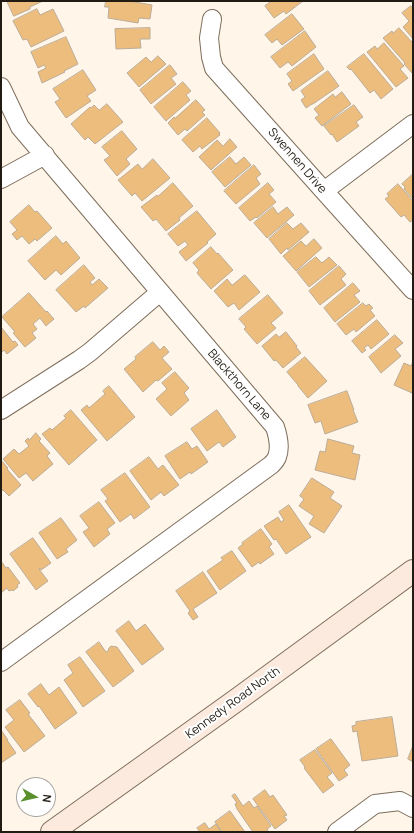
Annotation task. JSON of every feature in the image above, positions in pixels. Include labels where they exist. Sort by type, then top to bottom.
[{"type":"main road","name":"Kennedy Road North","points":[[52,832],[234,702],[413,571]]},
{"type":"street","name":"Swennen Drive","points":[[212,19],[209,38],[214,68],[413,290]]},
{"type":"street","name":"Blackthorn Lane","points":[[1,87],[20,127],[275,427],[278,437],[277,459],[271,465],[1,662]]},
{"type":"street","points":[[324,191],[413,124]]},
{"type":"street","points":[[1,179],[45,155]]},
{"type":"street","points":[[1,410],[90,352],[160,292]]},
{"type":"street","points":[[337,832],[375,804],[400,801],[413,808]]},
{"type":"building","points":[[7,1],[43,1],[14,16]]},
{"type":"building","points":[[106,1],[129,1],[152,5],[150,19],[139,18],[138,23],[108,18],[109,7],[105,7]]},
{"type":"building","points":[[272,1],[303,1],[286,14],[284,11],[274,18],[265,6]]},
{"type":"building","points":[[411,6],[413,9],[413,39],[403,27],[409,21],[402,13]]},
{"type":"building","points":[[37,9],[40,15],[53,9],[64,31],[31,47],[27,39],[23,40],[13,21]]},
{"type":"building","points":[[292,14],[304,29],[282,45],[277,39],[272,43],[265,35]]},
{"type":"building","points":[[150,28],[150,39],[140,39],[141,48],[116,49],[115,29]]},
{"type":"building","points":[[399,28],[413,43],[412,73],[383,38]]},
{"type":"building","points":[[305,31],[316,47],[292,66],[288,62],[280,68],[271,57]]},
{"type":"building","points":[[66,37],[78,64],[42,83],[38,72],[46,68],[44,65],[38,68],[31,52]]},
{"type":"building","points":[[384,43],[404,66],[400,69],[408,78],[396,87],[367,52],[375,46],[377,49]]},
{"type":"building","points":[[314,54],[324,69],[293,91],[288,84],[292,81],[287,74]]},
{"type":"building","points":[[364,54],[393,89],[381,99],[374,90],[370,93],[351,69],[350,70],[347,67]]},
{"type":"building","points":[[158,56],[166,64],[139,87],[127,73],[146,57],[151,62]]},
{"type":"building","points":[[170,65],[177,74],[171,78],[176,84],[151,104],[140,90]]},
{"type":"building","points":[[83,70],[96,90],[87,96],[91,101],[66,118],[55,102],[60,99],[53,89]]},
{"type":"building","points":[[328,71],[339,86],[306,108],[301,100],[305,97],[301,91]]},
{"type":"building","points":[[183,82],[191,91],[186,95],[190,100],[166,121],[154,107]]},
{"type":"building","points":[[342,92],[351,104],[322,126],[315,118],[319,115],[314,109],[333,94],[335,97]]},
{"type":"building","points":[[196,100],[205,110],[202,112],[205,115],[187,131],[185,129],[178,135],[168,123]]},
{"type":"building","points":[[107,104],[123,122],[95,144],[88,137],[85,140],[71,124],[90,107],[91,108],[94,105],[99,110]]},
{"type":"building","points":[[354,105],[363,117],[356,122],[359,126],[337,142],[324,126]]},
{"type":"building","points":[[207,118],[220,133],[220,135],[202,149],[200,146],[193,152],[182,140]]},
{"type":"building","points":[[122,131],[137,149],[126,159],[130,164],[117,176],[104,160],[110,156],[102,147]]},
{"type":"building","points":[[230,139],[237,147],[211,170],[199,157],[217,140],[223,146]]},
{"type":"building","points":[[230,157],[236,164],[244,157],[251,165],[225,187],[212,172]]},
{"type":"building","points":[[153,159],[170,178],[142,201],[135,193],[132,196],[118,180],[138,164],[142,169]]},
{"type":"building","points":[[254,165],[261,174],[256,178],[260,184],[236,204],[224,191]]},
{"type":"building","points":[[412,175],[413,199],[404,189],[405,187],[402,184]]},
{"type":"building","points":[[173,183],[193,206],[179,218],[180,220],[166,231],[156,219],[153,221],[141,207],[157,195],[158,196]]},
{"type":"building","points":[[268,183],[274,190],[269,194],[276,202],[257,218],[256,217],[250,221],[239,208]]},
{"type":"building","points":[[398,184],[413,201],[413,220],[410,222],[404,215],[401,217],[385,199],[389,196],[387,194]]},
{"type":"building","points":[[29,205],[35,212],[37,211],[52,228],[37,241],[35,239],[29,244],[22,236],[17,240],[12,234],[17,230],[10,222]]},
{"type":"building","points":[[273,207],[278,214],[287,207],[294,215],[267,238],[254,223]]},
{"type":"building","points":[[197,211],[216,234],[207,242],[208,243],[186,261],[179,252],[188,245],[185,241],[178,246],[168,234]]},
{"type":"building","points":[[287,223],[293,229],[301,223],[309,232],[281,254],[269,239]]},
{"type":"building","points":[[56,236],[63,244],[66,241],[80,258],[61,275],[56,270],[45,280],[28,261]]},
{"type":"building","points":[[314,239],[322,248],[296,271],[283,256],[301,241],[306,246]]},
{"type":"building","points":[[211,247],[233,270],[211,289],[197,273],[199,270],[193,263]]},
{"type":"building","points":[[316,257],[322,263],[329,257],[337,265],[309,287],[297,272]]},
{"type":"building","points":[[84,265],[95,278],[90,282],[92,285],[99,279],[108,288],[85,308],[84,306],[76,312],[56,290]]},
{"type":"building","points":[[339,266],[346,274],[341,279],[346,285],[320,305],[309,291]]},
{"type":"building","points":[[245,275],[260,292],[239,310],[234,303],[228,307],[214,291],[227,279],[232,285]]},
{"type":"building","points":[[353,283],[360,291],[354,295],[360,302],[335,322],[324,308]]},
{"type":"building","points":[[29,293],[54,319],[46,326],[40,318],[33,324],[37,329],[32,333],[36,338],[25,347],[2,317]]},
{"type":"building","points":[[268,295],[283,313],[271,323],[276,328],[257,344],[244,329],[246,327],[239,319]]},
{"type":"building","points":[[363,303],[366,306],[369,304],[373,308],[370,310],[375,316],[356,332],[354,329],[346,335],[337,324]]},
{"type":"building","points":[[377,320],[389,334],[371,349],[368,345],[364,348],[366,350],[362,353],[352,341]]},
{"type":"building","points":[[1,327],[13,342],[15,341],[18,345],[7,354],[4,350],[1,353]]},
{"type":"building","points":[[286,332],[301,353],[283,368],[276,360],[274,361],[262,346],[276,334],[279,337]]},
{"type":"building","points":[[395,335],[403,343],[395,349],[401,356],[381,373],[369,357]]},
{"type":"building","points":[[153,342],[160,350],[164,346],[169,352],[162,358],[172,369],[158,381],[156,380],[143,392],[124,369],[136,359],[135,357]]},
{"type":"building","points":[[305,357],[327,381],[308,398],[287,372]]},
{"type":"building","points":[[413,361],[412,393],[394,385],[404,363],[411,366]]},
{"type":"building","points":[[175,372],[189,388],[184,393],[189,400],[171,416],[156,399],[167,389],[162,383]]},
{"type":"building","points":[[109,386],[135,417],[107,441],[81,410],[87,405],[89,408],[105,394],[103,391]]},
{"type":"building","points":[[347,391],[358,422],[325,434],[321,421],[315,423],[308,405]]},
{"type":"building","points":[[71,410],[97,440],[69,465],[42,434],[50,428],[52,430],[66,418],[64,416]]},
{"type":"building","points":[[217,410],[236,437],[223,447],[219,442],[207,451],[191,429]]},
{"type":"building","points":[[36,433],[41,439],[39,441],[50,453],[47,456],[53,464],[33,481],[26,473],[19,478],[3,459],[14,449],[19,454],[29,446],[25,441],[28,438],[29,440]]},
{"type":"building","points":[[328,439],[354,446],[352,453],[360,455],[355,480],[315,470],[320,451],[325,452]]},
{"type":"building","points":[[187,442],[192,449],[197,446],[208,462],[191,474],[190,472],[180,479],[165,456]]},
{"type":"building","points":[[149,457],[158,469],[163,465],[179,485],[164,496],[161,492],[151,500],[130,471]]},
{"type":"building","points":[[1,460],[21,485],[9,496],[3,490],[1,491]]},
{"type":"building","points":[[125,473],[150,507],[134,519],[131,514],[120,522],[105,501],[108,499],[101,490]]},
{"type":"building","points":[[312,478],[334,492],[330,498],[342,506],[324,533],[309,524],[314,516],[299,506],[304,499],[300,496]]},
{"type":"building","points":[[99,502],[115,523],[107,529],[110,534],[94,547],[83,532],[89,528],[80,516]]},
{"type":"building","points":[[289,505],[311,537],[286,554],[276,539],[274,540],[264,526],[278,517],[281,522],[284,520],[279,512]]},
{"type":"building","points":[[61,518],[77,540],[66,549],[68,552],[57,559],[39,533]]},
{"type":"building","points":[[261,529],[272,544],[269,547],[274,554],[260,564],[259,562],[252,567],[238,548],[243,544],[242,543]]},
{"type":"building","points":[[33,538],[51,563],[41,570],[40,568],[39,569],[48,581],[36,590],[10,554]]},
{"type":"building","points":[[232,551],[246,571],[220,590],[207,571],[223,560],[221,558]]},
{"type":"building","points":[[1,561],[6,568],[8,567],[20,583],[13,591],[9,591],[7,588],[1,593]]},
{"type":"building","points":[[203,572],[217,593],[193,609],[198,617],[193,620],[188,613],[190,611],[176,591]]},
{"type":"building","points":[[129,621],[136,631],[145,624],[164,649],[142,665],[116,631]]},
{"type":"building","points":[[99,642],[106,652],[111,646],[117,647],[134,671],[113,687],[86,652]]},
{"type":"building","points":[[80,657],[105,691],[83,707],[64,680],[73,673],[68,665]]},
{"type":"building","points":[[41,684],[49,695],[59,687],[77,713],[55,729],[39,706],[38,707],[28,694]]},
{"type":"building","points":[[20,700],[30,713],[28,714],[45,736],[24,752],[5,727],[14,720],[6,710]]},
{"type":"building","points":[[392,717],[398,756],[362,761],[357,731],[353,732],[352,726],[356,725],[356,722]]},
{"type":"building","points":[[1,730],[16,753],[1,763]]},
{"type":"building","points":[[331,739],[350,765],[344,770],[348,775],[339,781],[316,749]]},
{"type":"building","points":[[413,746],[413,762],[408,759]]},
{"type":"building","points":[[315,750],[332,773],[327,777],[334,785],[323,793],[304,768],[305,767],[300,760]]},
{"type":"building","points":[[265,790],[270,797],[273,795],[287,815],[284,816],[287,820],[275,829],[253,799]]},
{"type":"building","points":[[235,794],[243,806],[249,801],[254,808],[257,806],[271,826],[267,829],[267,832],[253,832],[237,809],[235,804],[237,803],[232,796]]},
{"type":"building","points":[[230,811],[245,832],[222,832],[215,822]]},
{"type":"building","points":[[205,823],[209,829],[216,824],[221,832],[200,832],[197,828]]}]
